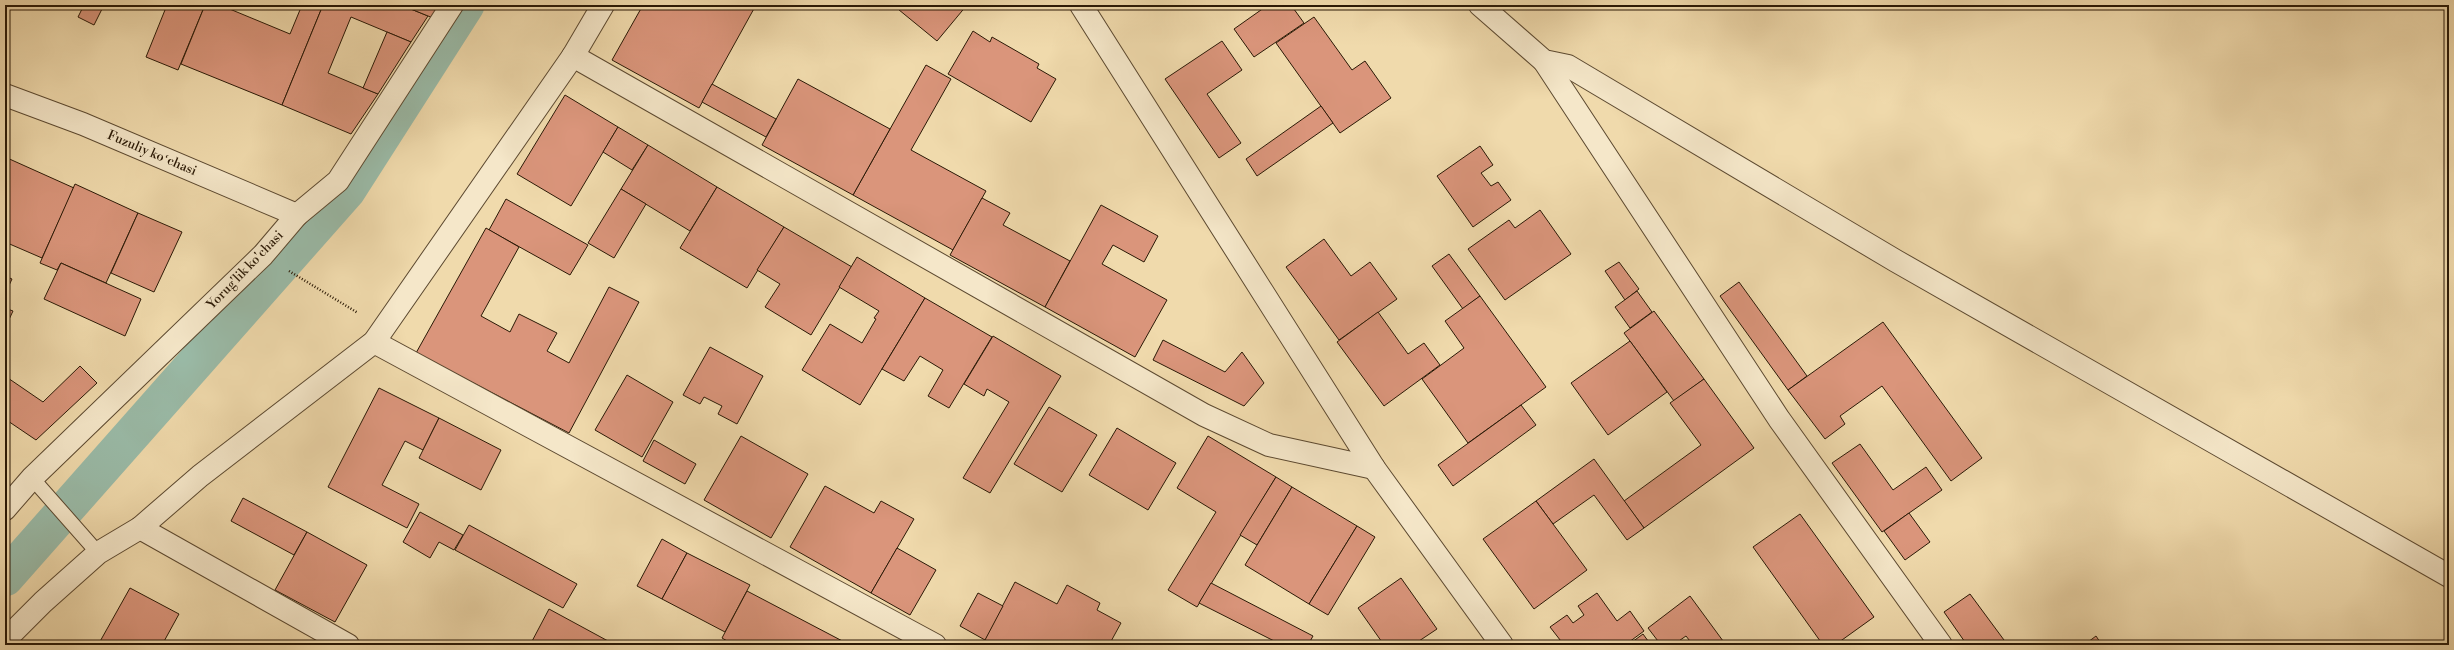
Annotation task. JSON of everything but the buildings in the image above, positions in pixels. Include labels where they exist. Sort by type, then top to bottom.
[{"type":"street","name":"Yorug'lik ko'chasi","points":[[5,509],[32,478],[263,255],[297,215],[338,181],[452,5]]},
{"type":"street","points":[[5,640],[43,602],[98,553],[140,528],[200,476],[380,336],[573,56],[603,5]]},
{"type":"street","points":[[1081,5],[1374,468],[1502,645]]},
{"type":"street","points":[[1480,5],[1544,61],[1779,419],[1941,645]]},
{"type":"street","points":[[573,56],[1204,415],[1269,445],[1374,468]]},
{"type":"street","points":[[1544,61],[1568,66],[1896,261],[2449,576]]},
{"type":"street","name":"Fuzuliy koʻchasi","points":[[5,95],[83,124],[297,215]]},
{"type":"street","points":[[380,336],[935,645]]},
{"type":"street","points":[[140,528],[348,645]]},
{"type":"lane","points":[[32,478],[98,553]]},
{"type":"path","points":[[263,255],[380,336]]},
{"type":"waterway","points":[[5,578],[347,191],[466,5]]}]
